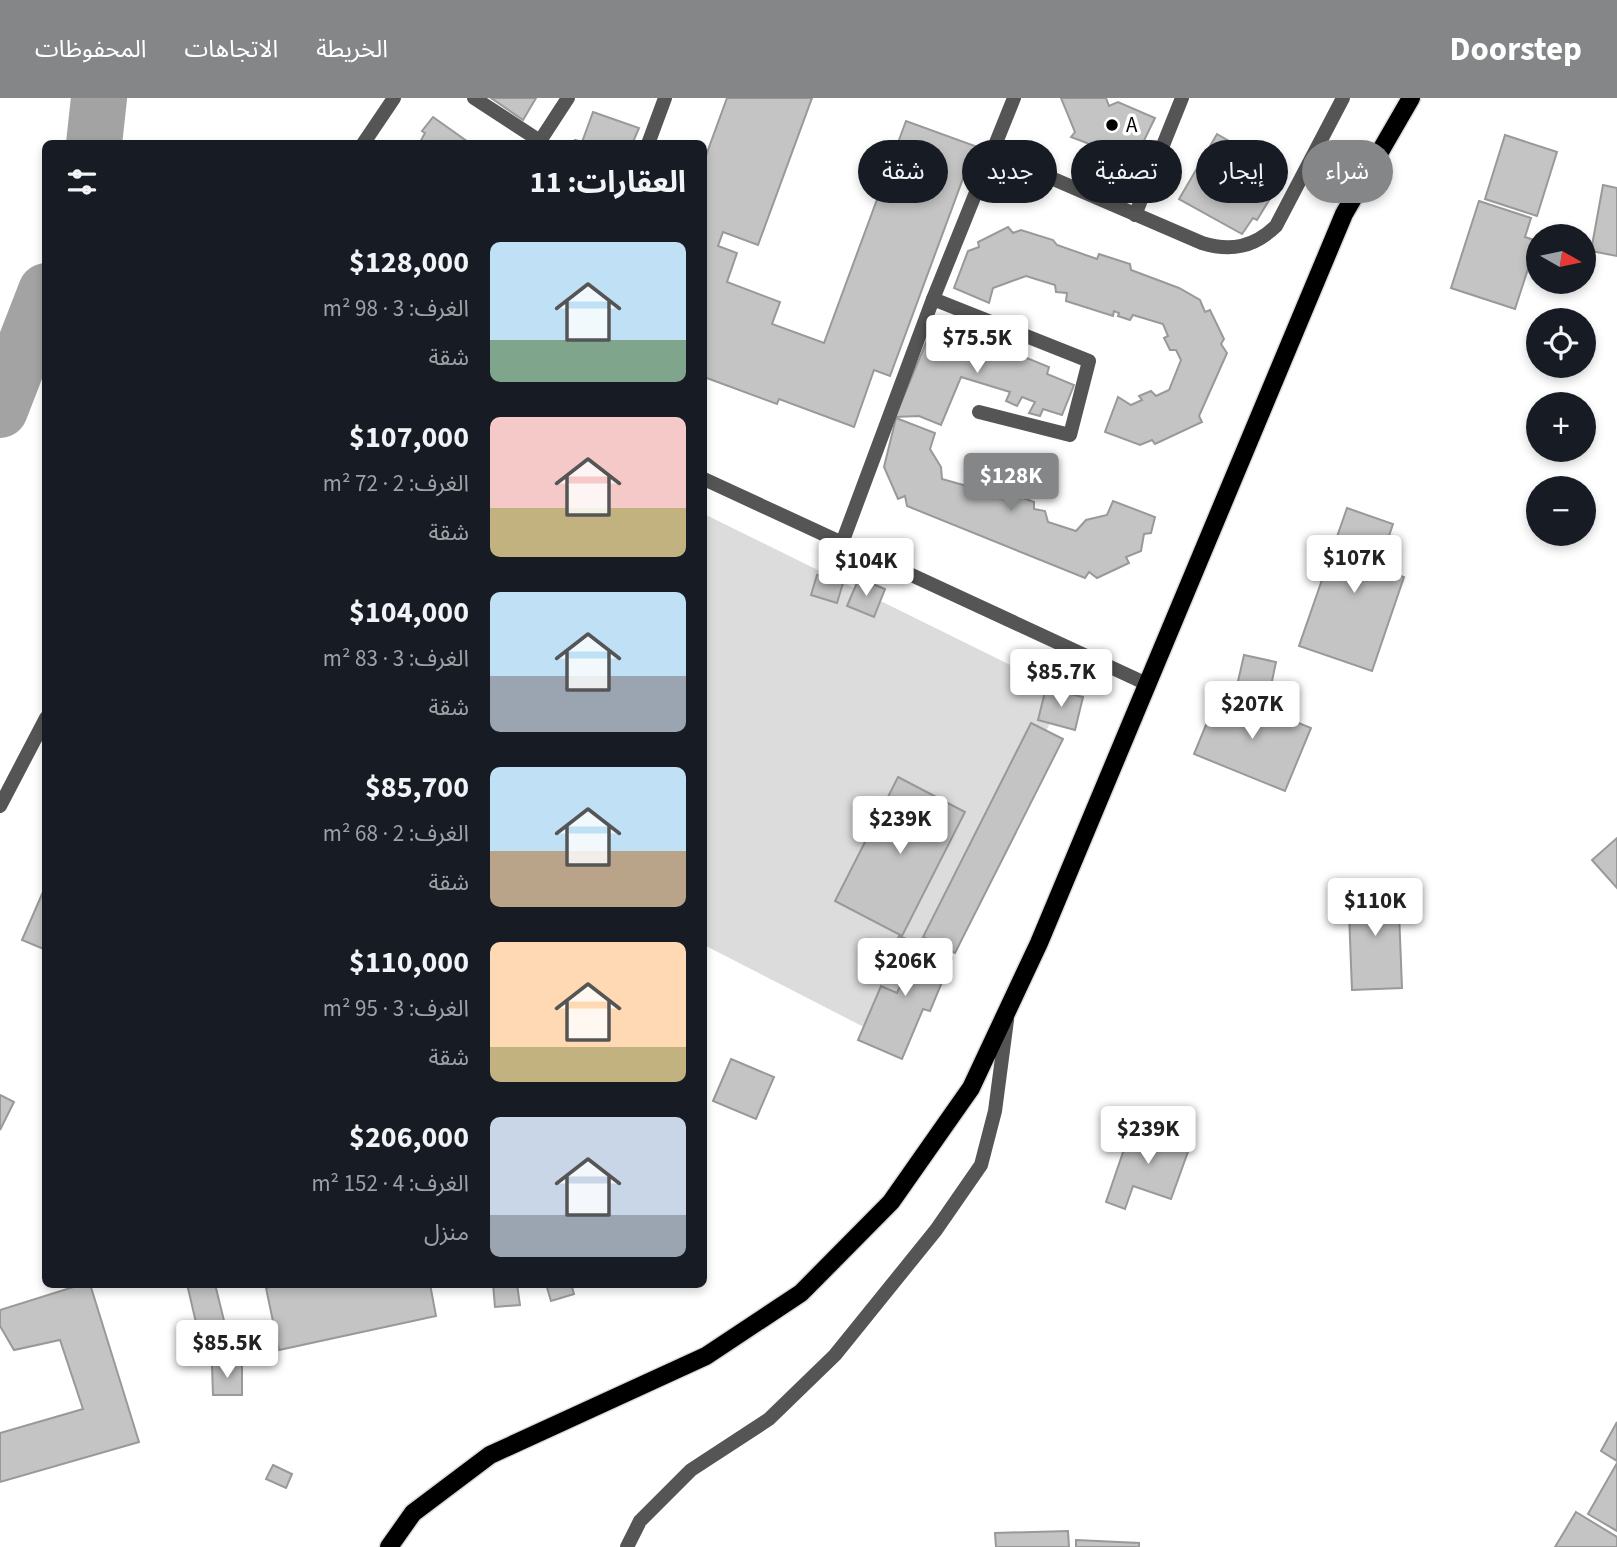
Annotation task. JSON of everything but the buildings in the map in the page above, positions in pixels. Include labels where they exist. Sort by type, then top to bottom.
[{"type":"main road","points":[[389,1547],[413,1513],[490,1455],[706,1356],[801,1293],[891,1202],[971,1088],[1009,1008],[1044,931],[1344,214],[1411,98]]},
{"type":"street","points":[[366,140],[394,98]]},
{"type":"street","points":[[474,98],[536,140]]},
{"type":"street","points":[[540,140],[568,98]]},
{"type":"street","points":[[649,140],[665,98]]},
{"type":"street","points":[[998,140],[1014,98]]},
{"type":"street","points":[[1135,215],[1182,98]]},
{"type":"street","points":[[1057,181],[1217,248],[1234,248],[1257,241],[1276,226],[1343,98]]},
{"type":"street","points":[[842,543],[933,299],[972,203]]},
{"type":"street","points":[[933,299],[1089,360],[1070,435],[979,412]]},
{"type":"street","points":[[707,480],[1146,684]]},
{"type":"street","points":[[0,806],[42,726]]},
{"type":"street","points":[[627,1547],[640,1521],[691,1470],[769,1419],[835,1354],[936,1230],[981,1165],[995,1111],[1009,1008]]},
{"type":"shaded area","points":[[707,515],[1065,692],[895,1043],[707,947]]},
{"type":"waterway","points":[[94,140],[99,98]]},
{"type":"waterway","points":[[0,410],[42,301]]},
{"type":"place","name":"A","points":[[1112,125]]}]
